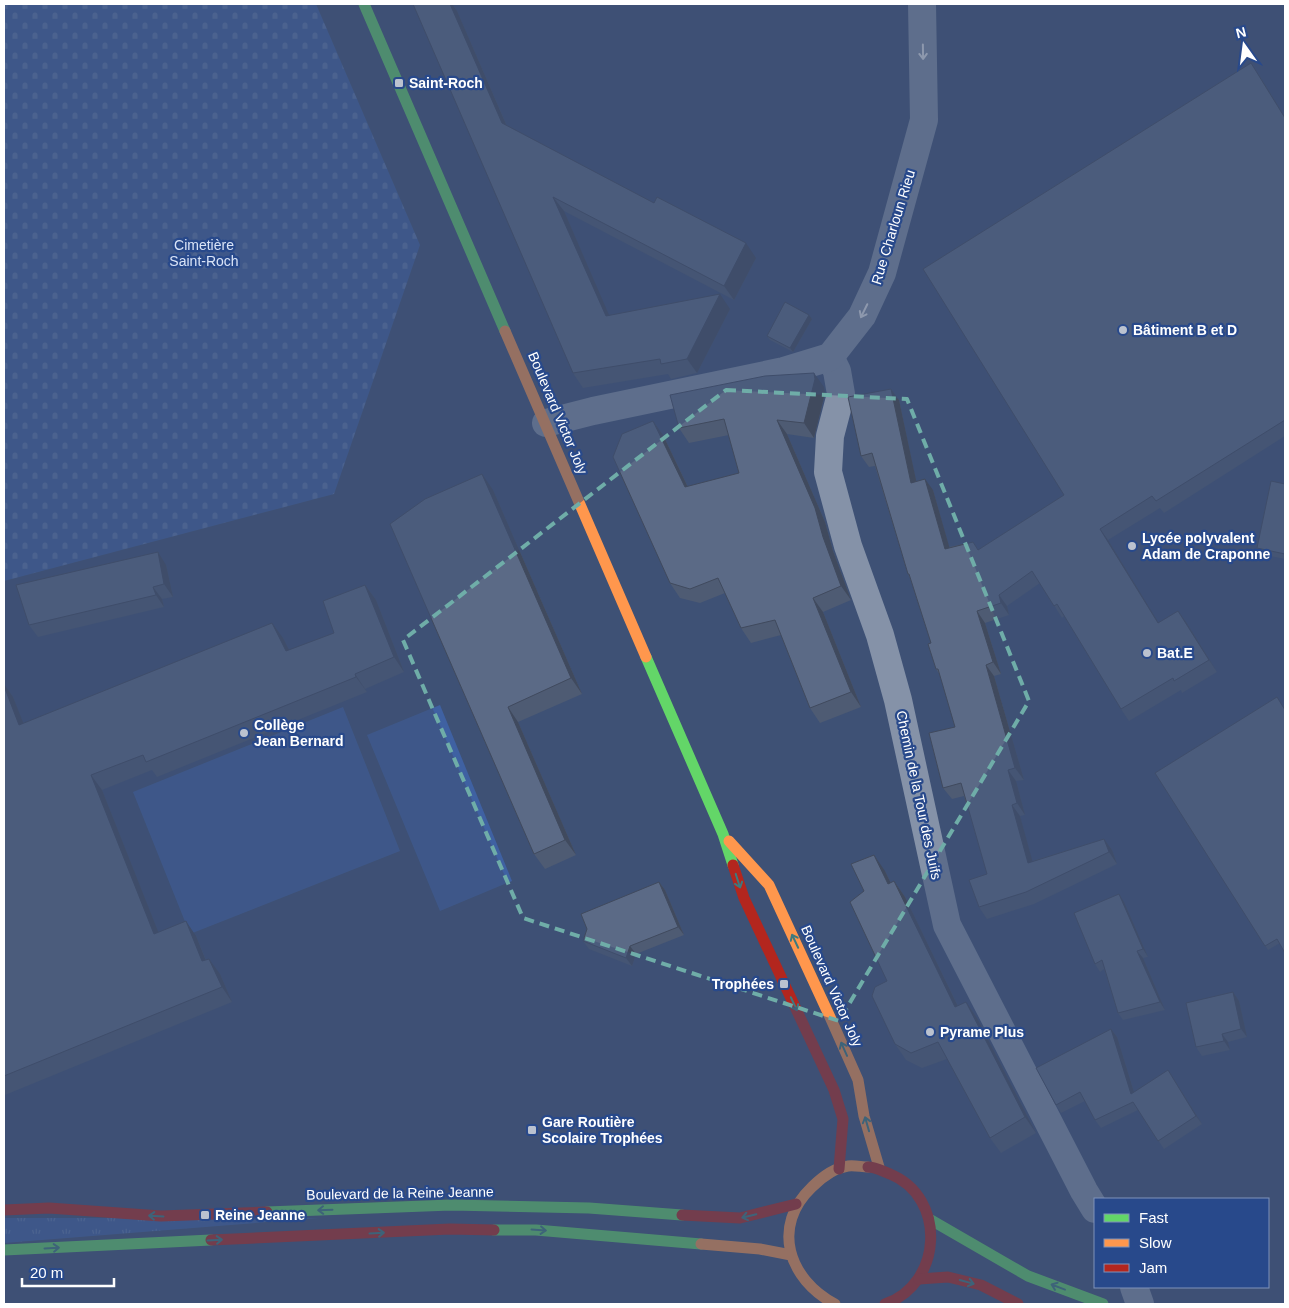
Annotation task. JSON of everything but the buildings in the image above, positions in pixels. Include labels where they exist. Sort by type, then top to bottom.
[{"type":"main road","name":"Boulevard Victor Joly","points":[[364,4],[723,834],[744,898],[834,1090],[842,1119],[838,1169]]},
{"type":"main road","name":"Boulevard Victor Joly","points":[[723,834],[769,885],[858,1080],[864,1116],[879,1168]]},
{"type":"main road","points":[[836,1304],[815,1293],[800,1276],[791,1255],[790,1221],[796,1204],[807,1189],[821,1177],[838,1169],[859,1165],[879,1168],[897,1175],[912,1187],[924,1203],[931,1220],[933,1241],[928,1261],[903,1295]]},
{"type":"main road","name":"Boulevard de la Reine Jeanne","points":[[4,1210],[49,1208],[161,1216],[451,1205],[589,1208],[701,1217],[740,1218],[796,1204]]},
{"type":"main road","points":[[931,1220],[1028,1276],[1103,1304]]},
{"type":"main road","points":[[4,1250],[450,1229],[536,1230],[760,1249],[791,1255]]},
{"type":"main road","points":[[903,1295],[948,1277],[981,1285],[1018,1304]]},
{"type":"street","name":"Rue Charloun Rieu","points":[[830,358],[862,316],[882,273],[924,120],[922,4]]},
{"type":"street","points":[[546,423],[593,411],[784,371],[830,358]]},
{"type":"street","name":"Chemin de la Tour des Juifs","points":[[830,358],[838,371],[841,394],[830,436],[828,472],[848,546],[880,635],[898,700],[947,925],[1079,1182],[1094,1207]]},
{"type":"street","points":[[1134,1288],[1140,1304]]},
{"type":"highlighted area","points":[[726,390],[907,399],[1029,701],[839,1021],[523,918],[403,640]]},
{"type":"green space","name":"Cimetière Saint-Roch","points":[[4,4],[316,4],[420,245],[334,494],[4,581]]},
{"type":"green space","points":[[440,705],[512,881],[440,911],[367,735]]},
{"type":"green space","points":[[343,707],[400,851],[190,934],[133,792]]},
{"type":"green space","points":[[4,1218],[318,1218],[4,1243]]},
{"type":"traffic: fast","points":[[364,4],[505,331]]},
{"type":"traffic: fast","points":[[646,657],[723,834],[733,865]]},
{"type":"traffic: fast","points":[[267,1212],[451,1205],[589,1208],[682,1215]]},
{"type":"traffic: fast","points":[[931,1220],[1028,1276],[1103,1304]]},
{"type":"traffic: fast","points":[[494,1230],[536,1230],[701,1244]]},
{"type":"traffic: fast","points":[[4,1250],[211,1240]]},
{"type":"traffic: slow","points":[[505,331],[646,657]]},
{"type":"traffic: slow","points":[[729,841],[769,885],[830,1017],[858,1080],[864,1116],[879,1167]]},
{"type":"traffic: slow","points":[[835,1304],[806,1281],[796,1266],[790,1251],[789,1235],[792,1218],[799,1202],[812,1187],[828,1174],[848,1166],[868,1167]]},
{"type":"traffic: slow","points":[[701,1244],[760,1249],[791,1255]]},
{"type":"traffic: jam","points":[[733,865],[744,898],[834,1090],[843,1119],[839,1169]]},
{"type":"traffic: jam","points":[[868,1167],[890,1174],[909,1185],[921,1201],[929,1220],[931,1240],[927,1260],[918,1278],[904,1294],[885,1304]]},
{"type":"traffic: jam","points":[[682,1215],[740,1218],[796,1204]]},
{"type":"traffic: jam","points":[[4,1210],[49,1208],[161,1216],[267,1212]]},
{"type":"traffic: jam","points":[[211,1240],[450,1229],[494,1230]]},
{"type":"traffic: jam","points":[[919,1279],[948,1277],[981,1285],[1018,1304]]},
{"type":"place","name":"Saint-Roch","points":[[399,83]]},
{"type":"place","name":"Bâtiment B et D","points":[[1123,330]]},
{"type":"place","name":"Lycée polyvalent Adam de Craponne","points":[[1132,546]]},
{"type":"place","name":"Bat.E","points":[[1147,653]]},
{"type":"place","name":"Collège Jean Bernard","points":[[244,733]]},
{"type":"place","name":"Trophées","points":[[784,984]]},
{"type":"place","name":"Pyrame Plus","points":[[930,1032]]},
{"type":"place","name":"Gare Routière Scolaire Trophées","points":[[532,1130]]},
{"type":"place","name":"Reine Jeanne","points":[[205,1215]]}]
